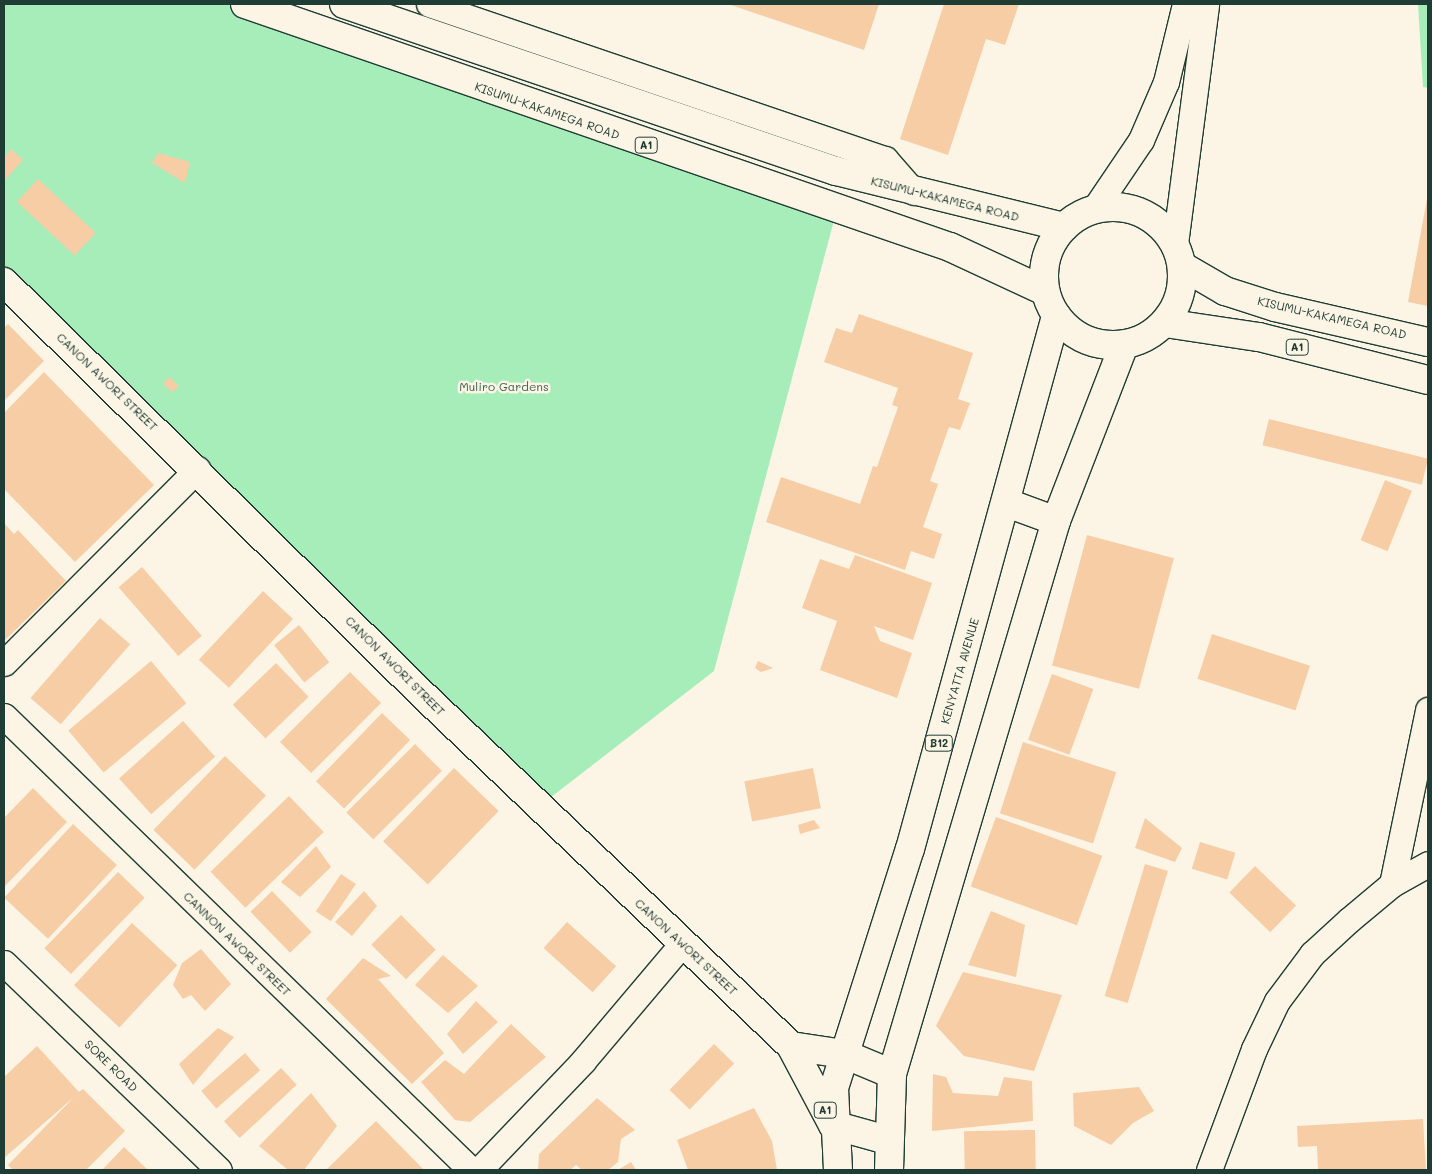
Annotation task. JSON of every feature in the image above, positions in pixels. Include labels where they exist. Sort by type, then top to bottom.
[{"type":"main road","name":"KISUMU-KAKAMEGA ROAD","points":[[244,4],[941,244],[1045,291]]},
{"type":"main road","name":"KISUMU-KAKAMEGA ROAD","points":[[344,4],[836,171],[914,192],[1064,227]]},
{"type":"main road","points":[[1119,206],[1141,212],[1161,225],[1178,255],[1182,287],[1165,323],[1146,338],[1124,346],[1086,341],[1056,316],[1045,291],[1046,256],[1064,227],[1095,208],[1119,206]]},
{"type":"main road","name":"KISUMU-KAKAMEGA ROAD","points":[[1178,255],[1225,291],[1275,306],[1428,342]]},
{"type":"main road","name":"CANON AWORI STREET","points":[[4,282],[197,469],[419,691],[791,1046],[833,1125]]},
{"type":"main road","name":"KENYATTA AVENUE","points":[[838,1170],[833,1125],[834,1088],[910,849],[1007,503],[1056,316]]},
{"type":"main road","name":"A1","points":[[1165,323],[1259,337],[1428,380]]},
{"type":"main road","points":[[889,1170],[887,1140],[892,1074],[1056,520],[1124,346]]},
{"type":"main road","points":[[1007,503],[1056,520]]},
{"type":"main road","points":[[791,1046],[844,1054],[892,1074]]},
{"type":"main road","name":"A1","points":[[833,1125],[887,1140]]},
{"type":"street","points":[[429,4],[885,159],[914,192]]},
{"type":"street","points":[[1095,208],[1141,140],[1166,82],[1185,4]]},
{"type":"street","points":[[1178,255],[1206,4]]},
{"type":"street","points":[[4,663],[197,469]]},
{"type":"street","points":[[1392,884],[1428,710]]},
{"type":"street","name":"CANNON AWORI STREET","points":[[4,716],[471,1170]]},
{"type":"street","points":[[1209,1170],[1254,1049],[1277,1001],[1312,954],[1392,884],[1428,864]]},
{"type":"street","points":[[479,1170],[583,1061],[682,944]]},
{"type":"street","name":"SORE ROAD","points":[[4,963],[219,1170]]},
{"type":"green space","name":"Muliro Gardens","points":[[5,4],[237,4],[837,209],[714,671],[537,808],[4,284]]},
{"type":"green space","points":[[1418,4],[1428,4],[1428,88],[1423,87]]},
{"type":"building","points":[[728,4],[879,4],[864,50]]},
{"type":"building","points":[[944,4],[1019,4],[1005,45],[986,39],[948,155],[900,139]]},
{"type":"building","points":[[11,149],[23,160],[5,180],[4,158]]},
{"type":"building","points":[[158,153],[190,162],[185,183],[152,163]]},
{"type":"building","points":[[38,179],[96,233],[75,256],[17,202]]},
{"type":"building","points":[[1428,199],[1428,306],[1408,302]]},
{"type":"building","points":[[859,314],[973,353],[958,399],[970,403],[960,430],[949,427],[930,481],[938,484],[923,527],[942,534],[934,559],[911,551],[905,570],[766,522],[781,477],[860,504],[873,466],[877,467],[898,407],[892,405],[898,388],[824,362],[836,328],[852,333]]},
{"type":"building","points":[[8,324],[44,361],[4,401],[4,328]]},
{"type":"building","points":[[44,372],[154,485],[75,562],[4,489],[4,413]]},
{"type":"building","points":[[169,377],[179,386],[173,392],[163,384]]},
{"type":"building","points":[[1269,419],[1428,459],[1422,485],[1262,445]]},
{"type":"building","points":[[1385,480],[1412,491],[1388,551],[1361,540]]},
{"type":"building","points":[[4,523],[14,534],[18,530],[66,581],[4,641]]},
{"type":"building","points":[[1087,535],[1174,558],[1139,689],[1052,665]]},
{"type":"building","points":[[855,555],[932,583],[913,640],[874,626],[880,641],[912,653],[897,698],[820,670],[837,621],[802,608],[820,559],[849,569]]},
{"type":"building","points":[[142,567],[202,636],[178,656],[119,587]]},
{"type":"building","points":[[263,591],[293,619],[229,688],[199,660]]},
{"type":"building","points":[[100,618],[130,644],[61,724],[30,698]]},
{"type":"building","points":[[299,625],[329,662],[304,682],[274,645]]},
{"type":"building","points":[[1212,634],[1310,666],[1295,711],[1197,679]]},
{"type":"building","points":[[151,661],[186,703],[104,773],[68,730]]},
{"type":"building","points":[[758,661],[773,668],[761,672],[755,668]]},
{"type":"building","points":[[276,663],[309,697],[265,738],[233,705]]},
{"type":"building","points":[[350,672],[381,703],[311,773],[280,742]]},
{"type":"building","points":[[1052,674],[1093,689],[1069,755],[1028,740]]},
{"type":"building","points":[[382,713],[410,740],[344,808],[316,781]]},
{"type":"building","points":[[183,721],[215,757],[151,814],[119,779]]},
{"type":"building","points":[[1023,742],[1116,772],[1093,844],[1000,813]]},
{"type":"building","points":[[415,744],[442,771],[373,839],[346,813]]},
{"type":"building","points":[[225,756],[266,796],[194,870],[153,830]]},
{"type":"building","points":[[454,768],[499,811],[428,884],[383,841]]},
{"type":"building","points":[[813,768],[821,808],[752,822],[744,781]]},
{"type":"building","points":[[33,788],[67,822],[4,887],[4,818]]},
{"type":"building","points":[[289,796],[324,832],[245,908],[211,872]]},
{"type":"building","points":[[996,817],[1102,856],[1077,925],[971,887]]},
{"type":"building","points":[[1145,818],[1182,848],[1175,862],[1135,848]]},
{"type":"building","points":[[814,820],[820,828],[800,834],[798,825]]},
{"type":"building","points":[[73,824],[117,865],[48,939],[4,898]]},
{"type":"building","points":[[1200,842],[1235,853],[1227,880],[1192,869]]},
{"type":"building","points":[[316,846],[331,867],[300,897],[281,882]]},
{"type":"building","points":[[1145,864],[1168,871],[1128,1003],[1105,996]]},
{"type":"building","points":[[1255,866],[1296,906],[1270,932],[1229,893]]},
{"type":"building","points":[[118,872],[145,898],[71,974],[44,948]]},
{"type":"building","points":[[341,874],[356,884],[331,921],[316,911]]},
{"type":"building","points":[[272,891],[312,932],[290,953],[250,912]]},
{"type":"building","points":[[364,891],[377,906],[352,936],[335,922]]},
{"type":"building","points":[[991,911],[1025,925],[1016,977],[968,965]]},
{"type":"building","points":[[401,915],[436,950],[406,979],[371,945]]},
{"type":"building","points":[[567,922],[616,966],[593,992],[544,948]]},
{"type":"building","points":[[132,923],[177,965],[119,1027],[74,985]]},
{"type":"building","points":[[201,949],[231,984],[205,1011],[191,995],[183,999],[173,985],[182,963]]},
{"type":"building","points":[[443,955],[478,986],[448,1013],[415,985]]},
{"type":"building","points":[[363,958],[391,976],[378,979],[444,1053],[412,1084],[326,999]]},
{"type":"building","points":[[963,972],[1062,995],[1034,1071],[964,1056],[936,1026]]},
{"type":"building","points":[[476,1001],[498,1022],[463,1054],[447,1034]]},
{"type":"building","points":[[511,1024],[546,1057],[470,1122],[455,1120],[421,1082],[445,1060],[464,1074]]},
{"type":"building","points":[[218,1028],[234,1037],[193,1085],[179,1064]]},
{"type":"building","points":[[714,1044],[734,1063],[690,1109],[670,1090]]},
{"type":"building","points":[[37,1046],[79,1092],[83,1089],[125,1131],[86,1170],[13,1170],[8,1165],[74,1097],[4,1158],[4,1077]]},
{"type":"building","points":[[245,1053],[260,1070],[216,1108],[201,1091]]},
{"type":"building","points":[[281,1068],[297,1085],[240,1138],[224,1121]]},
{"type":"building","points":[[933,1074],[946,1077],[953,1093],[998,1096],[1004,1077],[1032,1081],[1033,1121],[932,1131]]},
{"type":"building","points":[[1139,1087],[1154,1111],[1133,1123],[1111,1145],[1074,1126],[1073,1093]]},
{"type":"building","points":[[311,1093],[337,1126],[304,1170],[288,1170],[259,1146]]},
{"type":"building","points":[[597,1098],[635,1130],[621,1139],[618,1162],[608,1170],[582,1170],[576,1165],[570,1170],[538,1170],[539,1154]]},
{"type":"building","points":[[754,1108],[772,1141],[777,1170],[688,1170],[677,1140]]},
{"type":"building","points":[[1423,1119],[1426,1170],[1318,1170],[1317,1146],[1298,1147],[1297,1126]]},
{"type":"building","points":[[376,1121],[424,1170],[326,1170]]},
{"type":"building","points":[[1035,1130],[1036,1170],[965,1170],[964,1131]]},
{"type":"building","points":[[124,1147],[148,1170],[102,1170]]},
{"type":"building","points":[[631,1162],[636,1170],[618,1170]]}]
